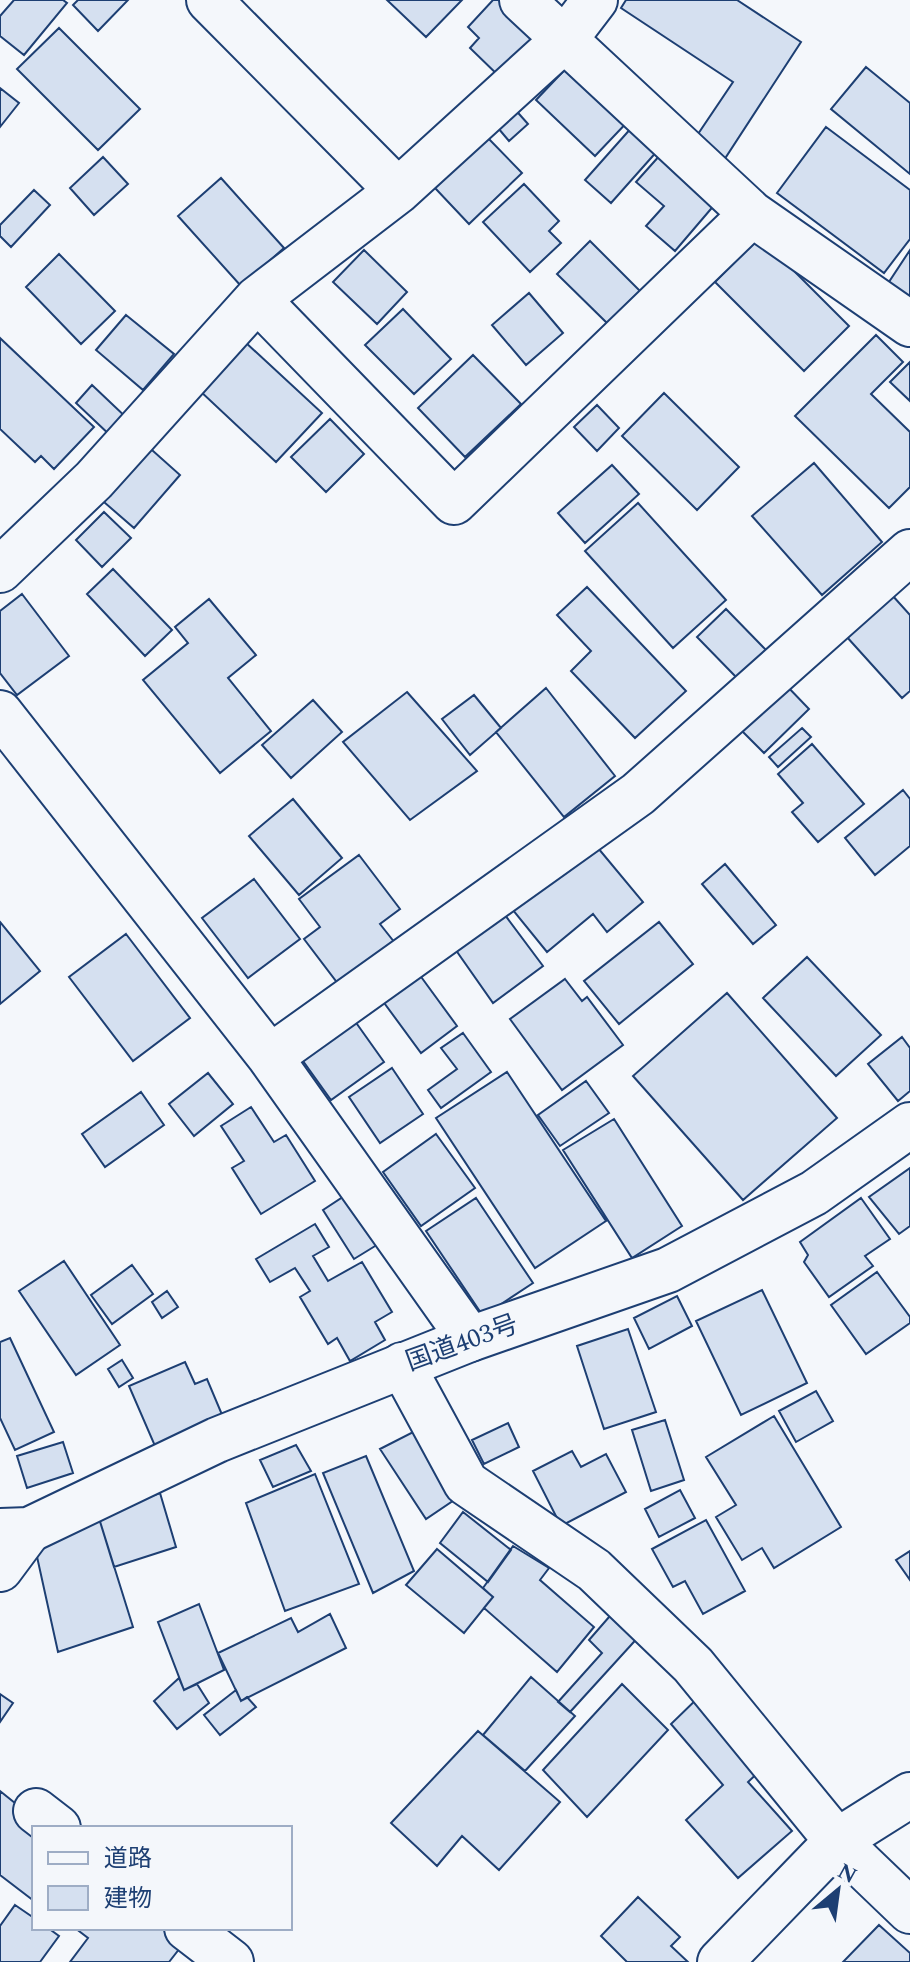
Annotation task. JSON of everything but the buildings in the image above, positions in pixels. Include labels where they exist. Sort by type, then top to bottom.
[{"type":"main road","points":[[209,0],[398,191]]},
{"type":"main road","points":[[522,0],[752,214],[910,324]]},
{"type":"main road","points":[[0,570],[94,480],[257,299],[398,191],[566,38],[595,0]]},
{"type":"main road","points":[[257,299],[454,502],[752,214]]},
{"type":"main road","points":[[270,1057],[638,794],[910,552]]},
{"type":"main road","points":[[0,713],[270,1057],[470,1339]]},
{"type":"main road","name":"国道403号","points":[[15,1531],[217,1440],[402,1365],[668,1270],[814,1193],[910,1125]]},
{"type":"main road","points":[[402,1365],[466,1483],[594,1570],[693,1665],[837,1841],[910,1911]]},
{"type":"main road","points":[[0,1569],[15,1531]]},
{"type":"main road","points":[[720,1962],[837,1841],[910,1795]]},
{"type":"main road","points":[[190,1930],[231,1962]]}]
